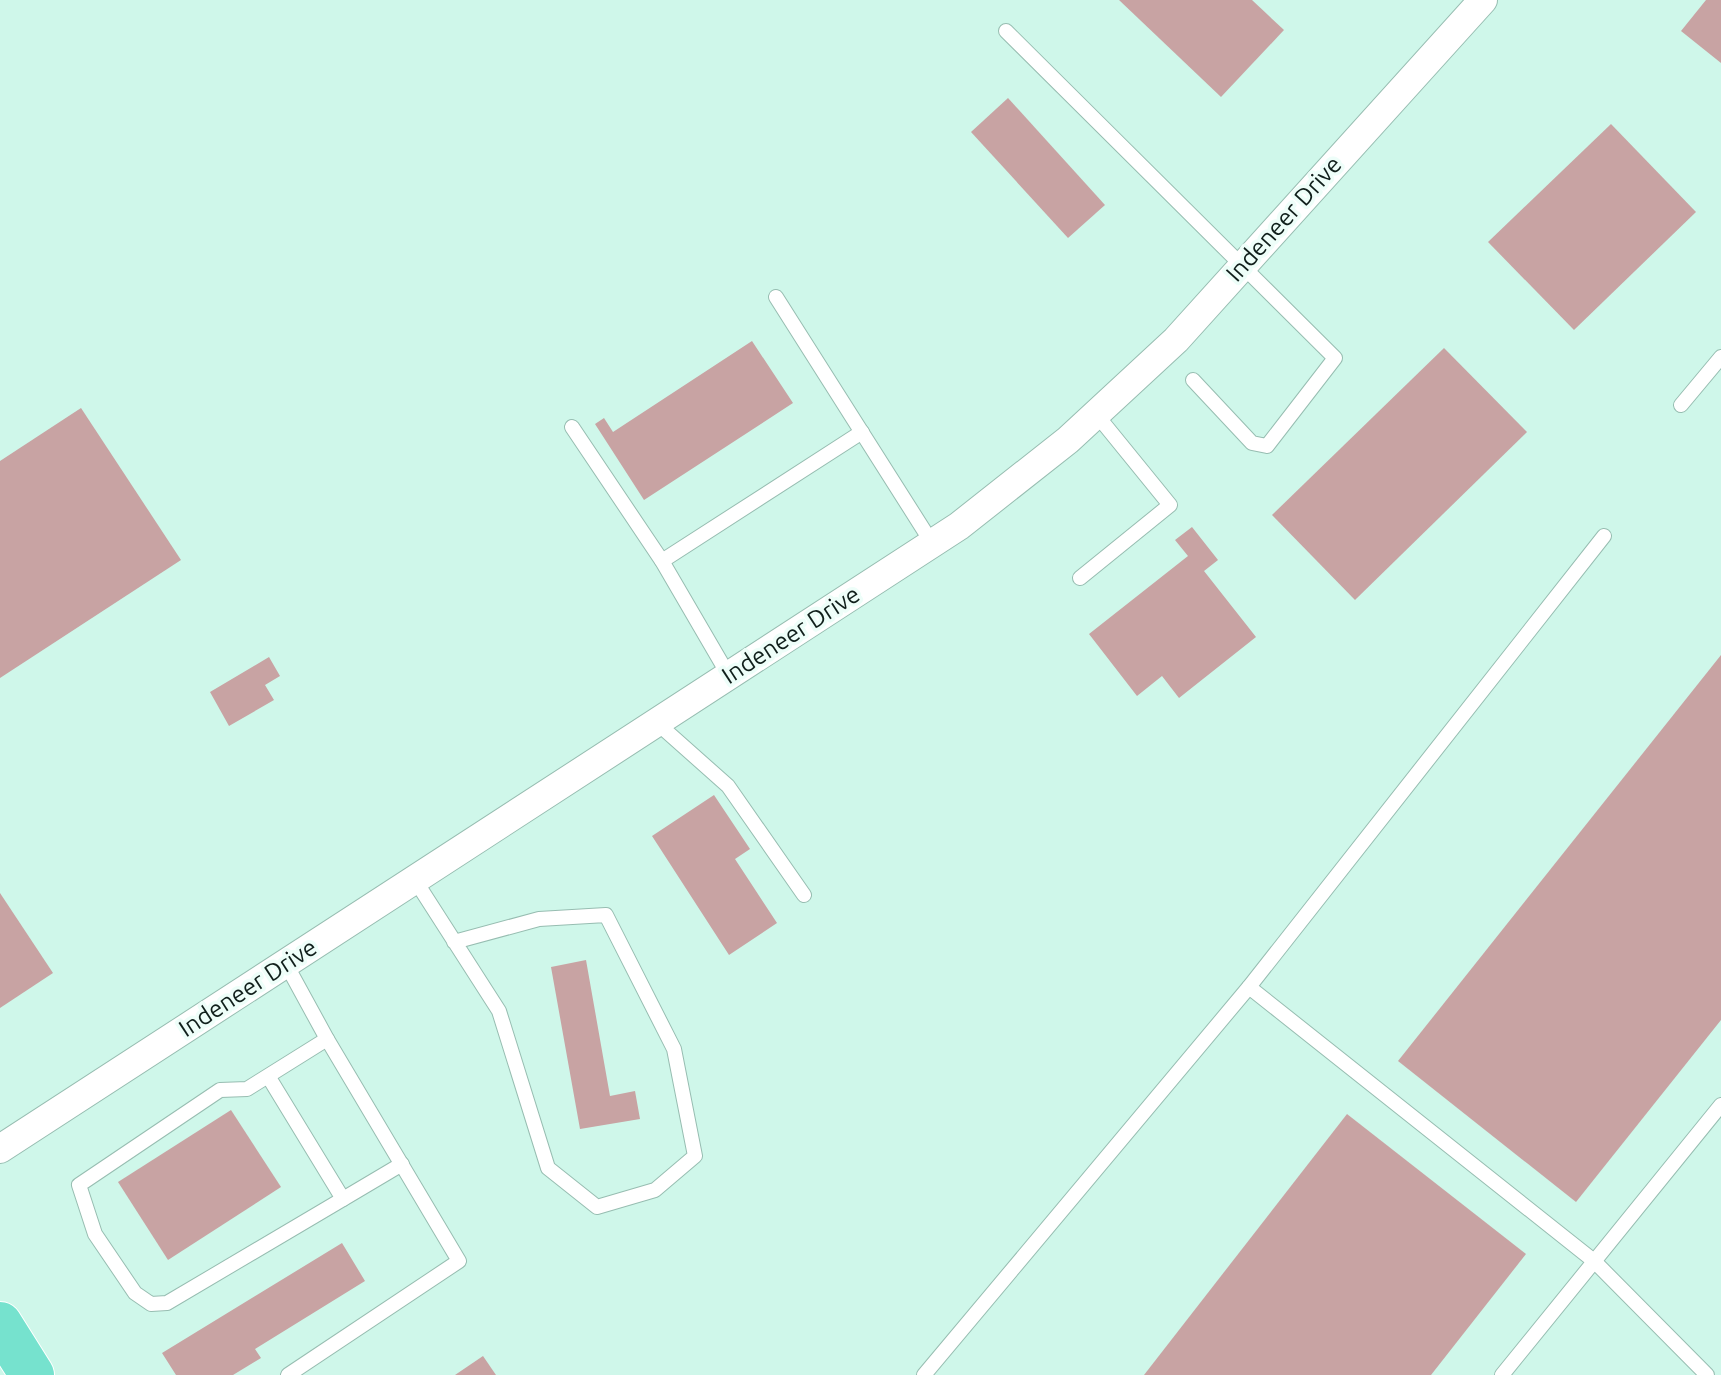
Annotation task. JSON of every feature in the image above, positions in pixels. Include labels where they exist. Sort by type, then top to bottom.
[{"type":"main road","points":[[0,1324],[32,1375]]},
{"type":"street","name":"Indeneer Drive","points":[[0,1149],[959,526],[1068,440],[1176,340],[1483,0]]},
{"type":"lane","points":[[1006,31],[1335,358],[1267,446],[1252,443],[1193,380]]},
{"type":"lane","points":[[776,297],[932,543]]},
{"type":"lane","points":[[1681,405],[1721,357]]},
{"type":"lane","points":[[1080,578],[1170,505],[1096,414]]},
{"type":"lane","points":[[572,427],[662,561],[729,676]]},
{"type":"lane","points":[[662,561],[862,432]]},
{"type":"lane","points":[[924,1375],[1249,987],[1604,536]]},
{"type":"lane","points":[[656,722],[728,786],[804,895]]},
{"type":"lane","points":[[415,880],[454,942],[499,1011],[548,1168],[597,1207],[655,1190],[695,1156],[674,1049],[606,915],[539,919],[454,942]]},
{"type":"lane","points":[[286,964],[459,1261],[288,1375]]},
{"type":"lane","points":[[1249,987],[1594,1261],[1707,1375]]},
{"type":"lane","points":[[327,1039],[247,1089],[220,1090],[79,1185],[95,1234],[135,1293],[151,1304],[167,1303],[402,1164]]},
{"type":"lane","points":[[268,1076],[343,1199]]},
{"type":"lane","points":[[1502,1375],[1721,1105]]},
{"type":"building","points":[[1119,0],[1252,0],[1284,30],[1221,97]]},
{"type":"building","points":[[1706,0],[1721,0],[1721,63],[1681,31]]},
{"type":"building","points":[[1008,98],[1105,205],[1068,238],[971,132]]},
{"type":"building","points":[[1611,124],[1696,212],[1574,330],[1488,242]]},
{"type":"building","points":[[752,341],[793,403],[644,500],[595,424],[604,418],[613,432]]},
{"type":"building","points":[[1444,348],[1527,432],[1355,600],[1272,515]]},
{"type":"building","points":[[81,408],[181,560],[0,678],[0,461]]},
{"type":"building","points":[[1192,527],[1218,560],[1204,571],[1256,637],[1179,698],[1162,676],[1137,696],[1089,634],[1188,556],[1175,540]]},
{"type":"building","points":[[1721,655],[1721,1020],[1576,1202],[1398,1061]]},
{"type":"building","points":[[269,657],[280,676],[265,685],[274,700],[229,726],[210,692]]},
{"type":"building","points":[[714,795],[750,849],[735,859],[777,923],[729,955],[652,836]]},
{"type":"building","points":[[0,893],[53,973],[0,1008]]},
{"type":"building","points":[[586,960],[610,1096],[635,1091],[640,1119],[580,1129],[551,967]]},
{"type":"building","points":[[231,1110],[281,1187],[168,1260],[118,1182]]},
{"type":"building","points":[[1347,1114],[1526,1254],[1431,1375],[1144,1375]]},
{"type":"building","points":[[342,1243],[365,1281],[255,1349],[261,1358],[233,1375],[176,1375],[162,1353]]},
{"type":"building","points":[[483,1356],[496,1375],[455,1375]]}]
